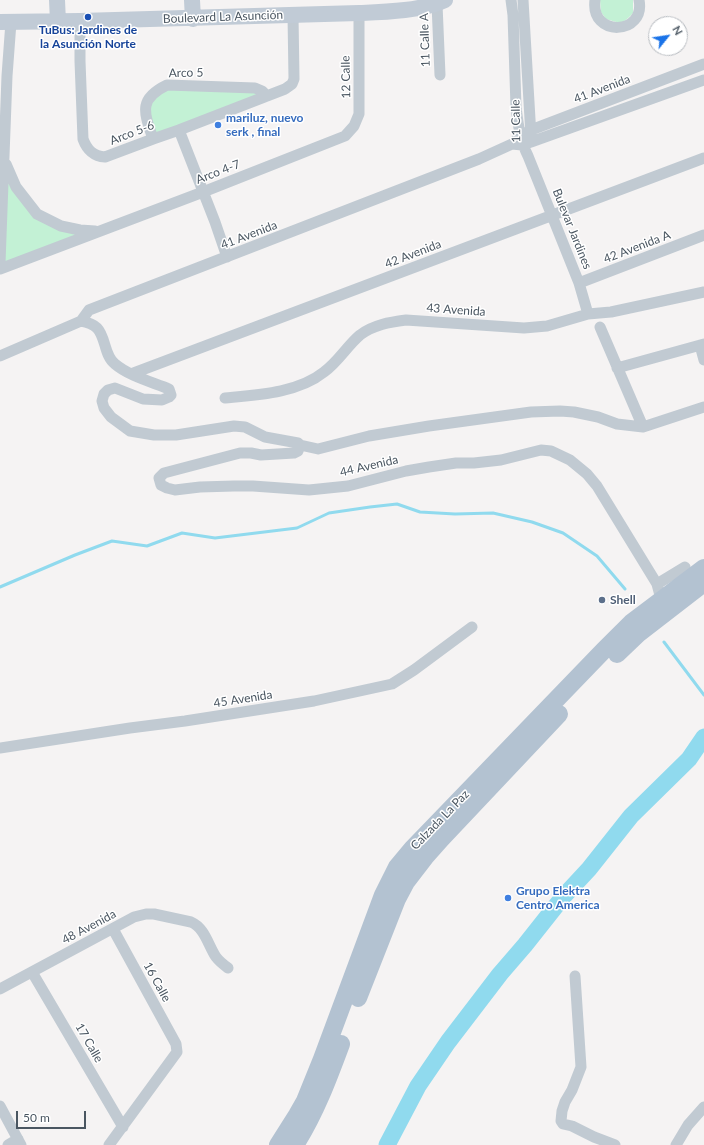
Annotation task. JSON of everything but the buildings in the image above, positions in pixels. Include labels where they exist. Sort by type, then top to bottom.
[{"type":"main road","points":[[57,0],[58,22]]},
{"type":"main road","points":[[192,0],[193,19]]},
{"type":"main road","name":"Boulevard La Asunción","points":[[6,22],[80,22],[292,15],[331,7],[359,13],[396,11],[441,2]]},
{"type":"main road","name":"Calzada La Paz","points":[[278,1145],[305,1101],[383,895],[397,867],[412,849],[631,623],[659,592],[704,568]]},
{"type":"main road","name":"Calzada La Paz","points":[[295,1145],[318,1103],[390,915],[406,882],[442,838],[598,673],[639,633],[704,583]]},
{"type":"street","name":"11 Calle","points":[[511,0],[513,15],[516,107],[521,142],[528,156]]},
{"type":"street","name":"11 Calle","points":[[521,142],[531,130],[523,0]]},
{"type":"street","points":[[595,0],[594,8],[601,22],[615,28],[630,24],[635,19],[639,12],[639,0]]},
{"type":"street","name":"11 Calle A","points":[[440,75],[441,2]]},
{"type":"street","name":"12 Calle","points":[[345,136],[354,126],[359,114],[359,13]]},
{"type":"street","name":"Arco 5-6","points":[[80,22],[82,133],[88,150],[93,154],[105,157],[285,89],[292,84],[294,79],[292,15]]},
{"type":"street","points":[[0,263],[8,76],[6,22]]},
{"type":"street","name":"41 Avenida","points":[[531,130],[704,64]]},
{"type":"street","name":"41 Avenida","points":[[0,356],[81,321],[89,310],[521,142],[704,80]]},
{"type":"street","name":"Arco 5","points":[[153,139],[147,119],[145,108],[146,104],[148,99],[157,90],[167,84],[255,88],[259,89],[267,96]]},
{"type":"street","points":[[179,130],[227,257]]},
{"type":"street","name":"Arco 4-7","points":[[0,269],[345,136]]},
{"type":"street","name":"Bulevar Jardines","points":[[528,156],[579,283],[588,314]]},
{"type":"street","name":"42 Avenida","points":[[131,374],[704,158]]},
{"type":"street","name":"Arco 4-7","points":[[5,161],[16,187],[37,214],[61,226],[80,230],[101,231]]},
{"type":"street","name":"42 Avenida A","points":[[579,283],[704,235]]},
{"type":"street","name":"43 Avenida","points":[[225,398],[264,394],[308,382],[324,373],[360,336],[370,329],[394,322],[406,320],[524,328],[547,326],[588,314],[611,312],[704,292]]},
{"type":"street","points":[[81,321],[97,328],[100,332],[108,355],[113,364],[131,374],[168,389],[171,395],[162,400],[143,399],[115,388],[108,390],[104,394],[102,401],[104,408],[111,417],[130,431],[154,435],[176,435],[234,426],[245,427],[265,437],[298,443],[300,445],[318,450],[369,436],[531,412],[574,412],[598,417],[617,424],[643,427],[704,407]]},
{"type":"street","points":[[600,327],[643,427]]},
{"type":"street","points":[[617,368],[702,344],[704,360]]},
{"type":"street","name":"44 Avenida","points":[[300,445],[298,451],[294,453],[262,455],[251,453],[240,454],[194,464],[164,473],[159,478],[161,485],[175,490],[200,487],[234,486],[309,490],[348,486],[429,467],[456,463],[501,460],[541,450],[551,451],[570,460],[587,474],[597,486],[659,592]]},
{"type":"street","points":[[659,592],[685,567]]},
{"type":"street","name":"45 Avenida","points":[[0,748],[314,701],[392,684],[414,670],[472,627]]},
{"type":"street","name":"48 Avenida","points":[[0,989],[134,917],[146,914],[154,914],[195,924],[200,928],[217,959],[228,968]]},
{"type":"street","name":"16 Calle","points":[[113,929],[177,1048],[177,1052],[123,1127]]},
{"type":"street","name":"17 Calle","points":[[32,972],[123,1127]]},
{"type":"street","points":[[575,976],[581,1067],[572,1090],[565,1102],[561,1121],[563,1124],[572,1126],[594,1137],[616,1145]]},
{"type":"street","points":[[0,1106],[20,1142],[8,1145]]},
{"type":"street","points":[[676,1145],[688,1125],[704,1107]]},
{"type":"street","points":[[109,1145],[123,1127]]},
{"type":"green space","points":[[600,0],[633,0],[633,13],[623,22],[615,22],[606,19],[601,12]]},
{"type":"green space","points":[[168,87],[255,91],[260,95],[155,136],[148,108],[159,92]]},
{"type":"green space","points":[[8,175],[34,217],[84,235],[3,264]]},
{"type":"waterway","points":[[0,587],[112,541],[147,546],[182,533],[215,538],[297,528],[329,513],[397,504],[420,512],[455,514],[493,513],[532,522],[563,533],[597,556],[625,589]]},
{"type":"waterway","points":[[664,642],[704,695]]},
{"type":"waterway","points":[[387,1145],[418,1086],[448,1042],[500,974],[563,897],[589,869],[631,816],[689,759],[704,737]]},
{"type":"place","name":"TuBus: Jardines de la Asunción Norte","points":[[88,17]]},
{"type":"place","name":"mariluz, nuevo serk , final","points":[[218,125]]},
{"type":"place","name":"Shell","points":[[602,600]]},
{"type":"place","name":"Grupo Elektra Centro America","points":[[508,898]]}]
